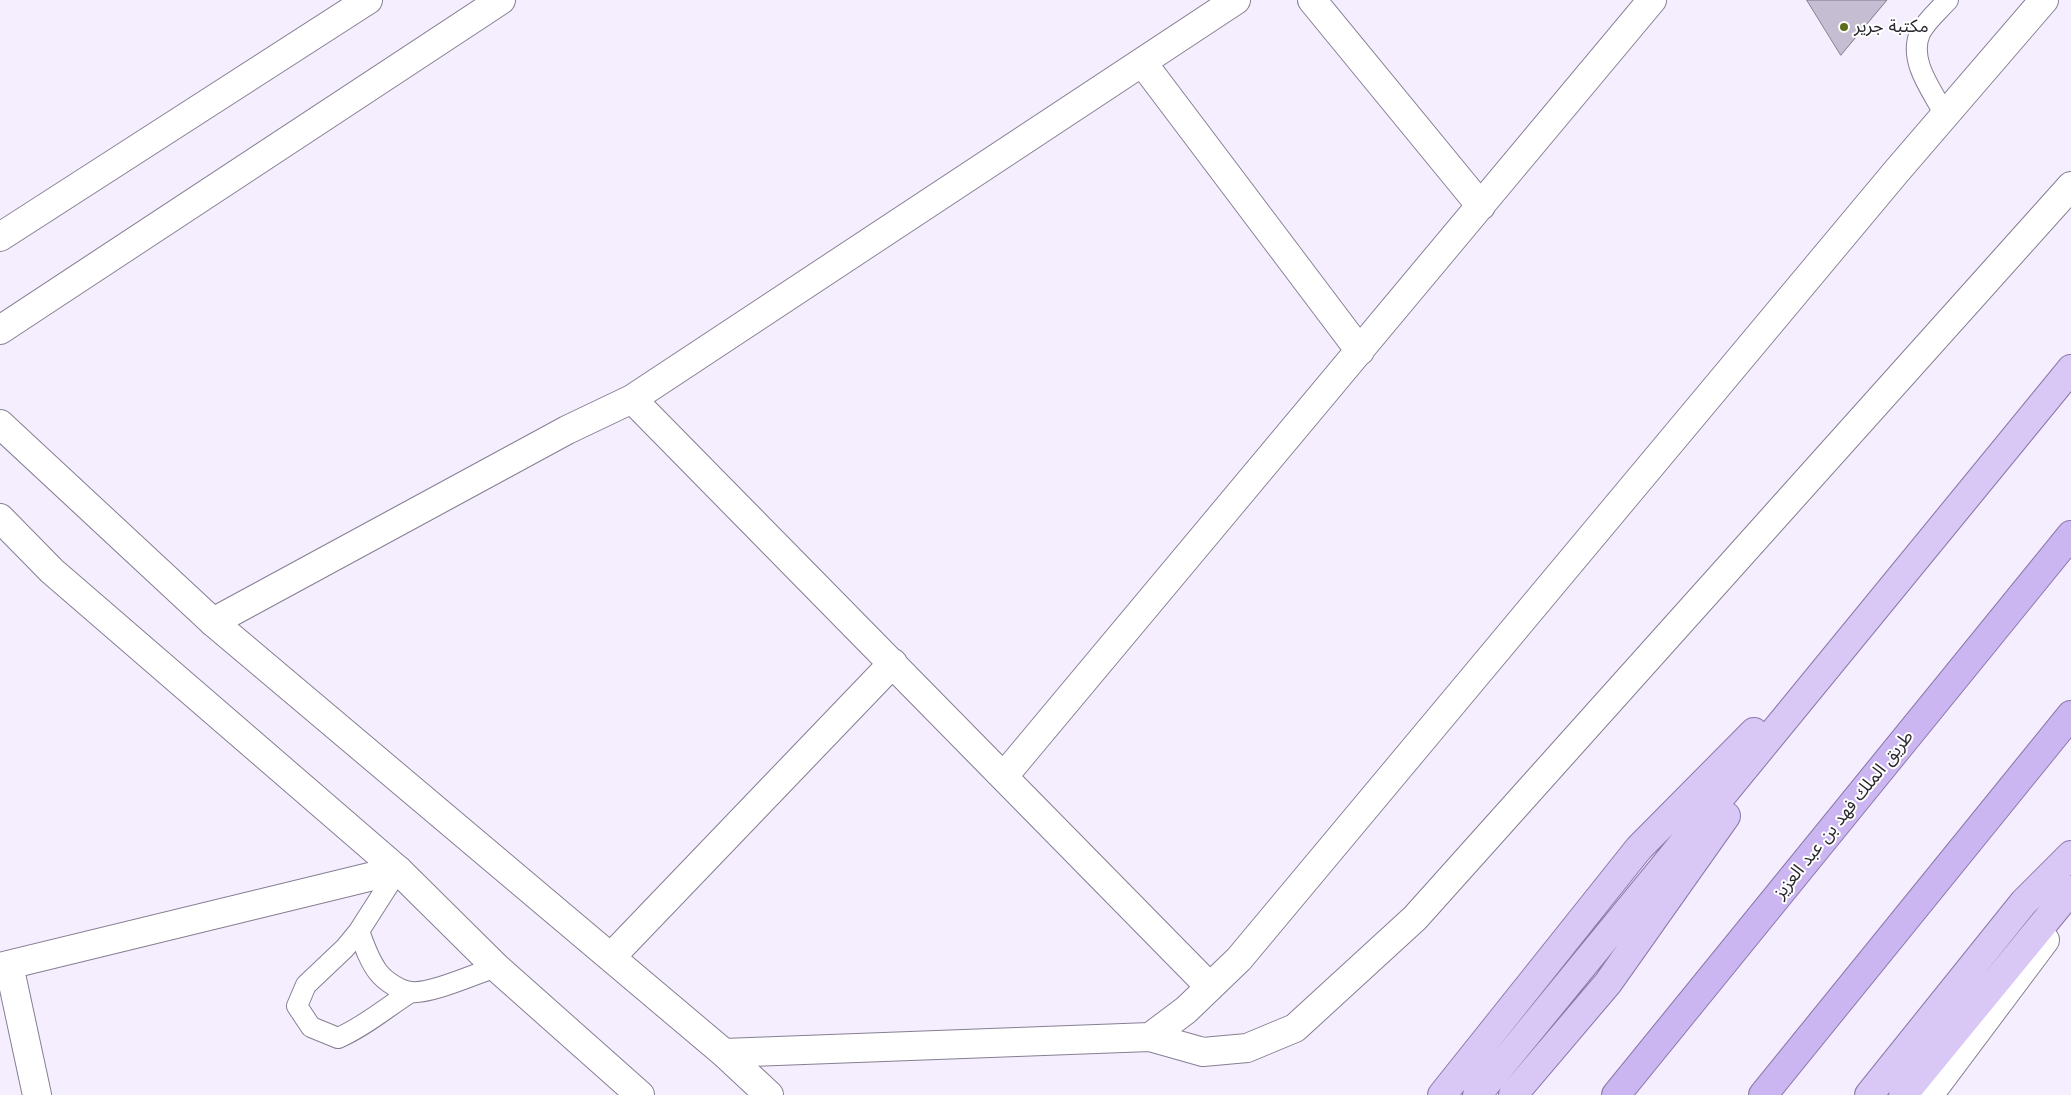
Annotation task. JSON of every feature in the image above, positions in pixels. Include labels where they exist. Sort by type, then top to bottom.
[{"type":"highway","name":"طريق الملك فهد بن عبد العزيز","points":[[1616,1095],[2071,535]]},
{"type":"highway","points":[[1763,1095],[2071,715]]},
{"type":"main road","points":[[1477,1095],[2071,369]]},
{"type":"main road","points":[[1442,1095],[1639,848],[1868,618]]},
{"type":"main road","points":[[1513,1095],[1608,983],[1868,618]]},
{"type":"main road","points":[[1869,1095],[2024,902],[2071,855]]},
{"type":"main road","points":[[1903,1095],[2071,890]]},
{"type":"street","points":[[0,237],[368,0]]},
{"type":"street","points":[[0,330],[501,0]]},
{"type":"street","points":[[213,622],[567,430],[632,398],[1236,0]]},
{"type":"street","points":[[1312,0],[1480,206]]},
{"type":"street","points":[[1004,776],[1652,0]]},
{"type":"street","points":[[1150,1037],[1186,1010],[1239,959],[1427,732],[1945,115],[2044,0]]},
{"type":"street","points":[[1142,62],[1360,350]]},
{"type":"street","points":[[724,1053],[1150,1037],[1203,1052],[1247,1048],[1295,1028],[1408,924],[2071,186]]},
{"type":"street","points":[[632,398],[1210,987]]},
{"type":"street","points":[[0,424],[213,622],[724,1053],[769,1095]]},
{"type":"street","points":[[0,518],[52,571],[398,870],[496,967],[640,1095]]},
{"type":"street","points":[[610,957],[893,664]]},
{"type":"street","points":[[37,1095],[4,966],[398,870]]},
{"type":"street","points":[[1929,1095],[2071,906]]},
{"type":"lane","points":[[1945,115],[1918,64],[1916,46],[1921,31],[1948,0]]},
{"type":"lane","points":[[398,870],[359,931],[345,948],[306,985],[297,1006],[311,1027],[338,1038],[355,1031],[379,1012],[411,992],[433,989],[496,967]]},
{"type":"lane","points":[[359,931],[369,958],[379,974],[396,987],[411,992]]},
{"type":"building","name":"مكتبة جرير","points":[[1807,0],[1887,0],[1841,55]]},
{"type":"place","name":"مكتبة جرير","points":[[1844,27]]}]
